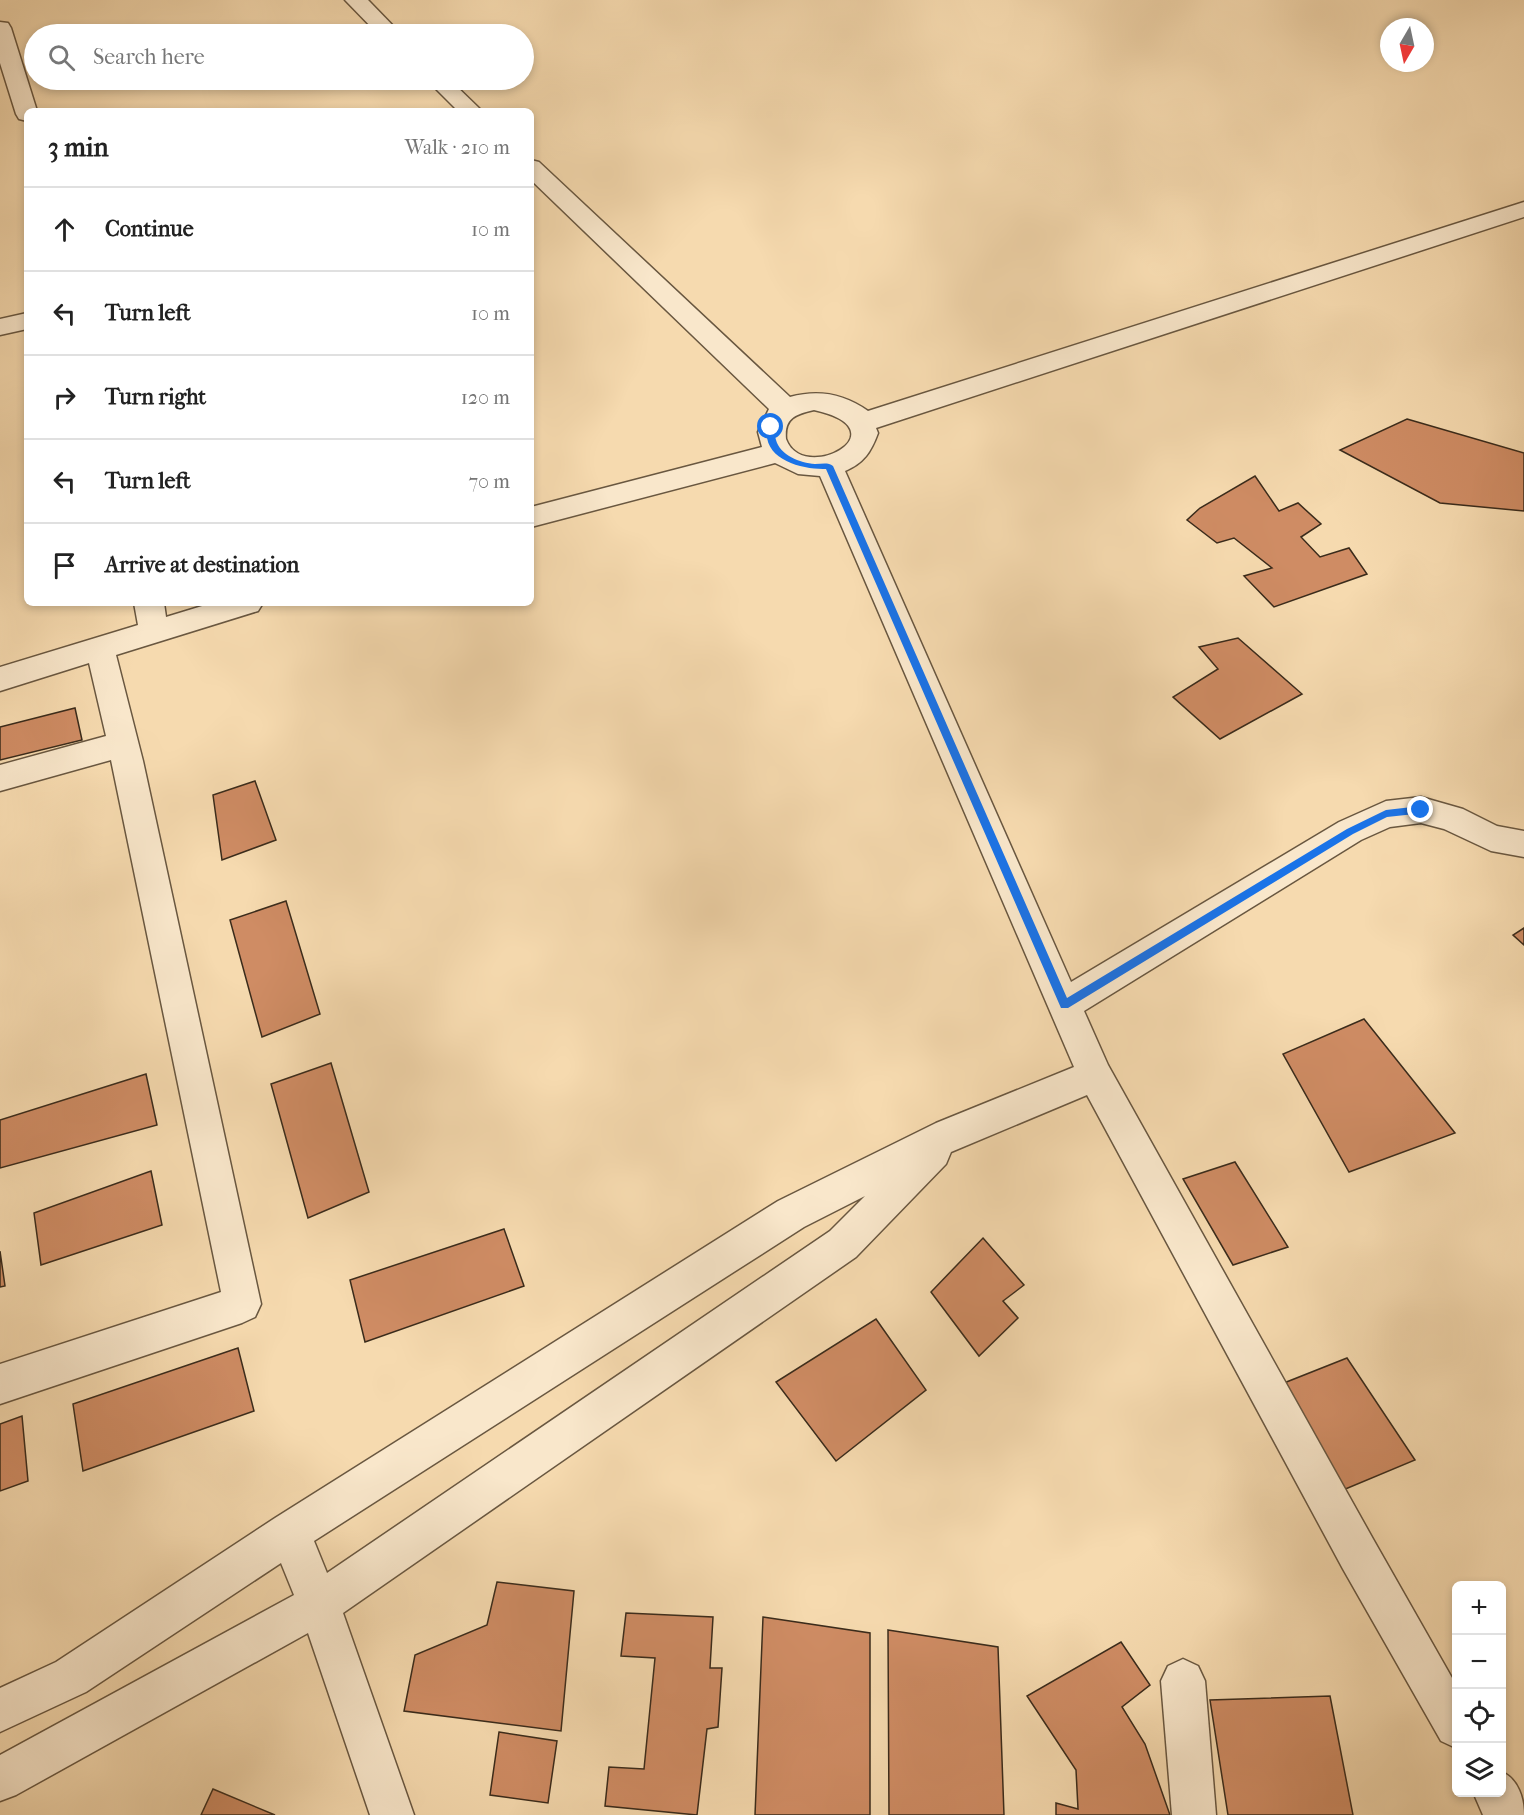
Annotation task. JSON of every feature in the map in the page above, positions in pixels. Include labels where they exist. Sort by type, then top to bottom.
[{"type":"street","points":[[356,0],[380,24]]},
{"type":"street","points":[[0,28],[25,108]]},
{"type":"street","points":[[449,90],[468,108]]},
{"type":"street","points":[[534,170],[786,409]]},
{"type":"street","points":[[862,423],[1524,209]]},
{"type":"street","points":[[0,327],[24,322]]},
{"type":"street","points":[[814,401],[843,406],[855,414],[862,423],[865,434],[863,445],[844,462],[813,467],[798,464],[780,452],[771,438],[771,427],[786,409],[814,401]]},
{"type":"street","points":[[534,516],[780,452]]},
{"type":"street","points":[[829,466],[1095,1075],[1358,1554],[1452,1719]]},
{"type":"street","points":[[150,606],[154,633]]},
{"type":"street","points":[[0,679],[239,606]]},
{"type":"street","points":[[0,1384],[242,1304],[213,1157],[123,744],[100,649]]},
{"type":"street","points":[[0,778],[123,744]]},
{"type":"street","points":[[1065,1005],[1350,831],[1386,814],[1421,810],[1452,818],[1491,838],[1524,844]]},
{"type":"street","points":[[0,1710],[71,1677],[290,1533],[816,1199],[949,1136],[1095,1075]]},
{"type":"street","points":[[0,1779],[319,1604],[843,1244],[949,1136]]},
{"type":"street","points":[[290,1533],[319,1604],[392,1815]]},
{"type":"street","points":[[1183,1681],[1194,1815]]},
{"type":"street","points":[[1498,1797],[1508,1815]]},
{"type":"building","points":[[1407,419],[1524,453],[1524,511],[1440,503],[1340,450]]},
{"type":"building","points":[[1255,476],[1279,511],[1298,503],[1321,524],[1301,537],[1320,557],[1349,548],[1367,574],[1274,607],[1244,576],[1272,568],[1234,538],[1217,543],[1187,520],[1200,508]]},
{"type":"building","points":[[1238,638],[1302,694],[1220,739],[1173,697],[1218,669],[1199,647]]},
{"type":"building","points":[[75,708],[82,740],[0,760],[0,727]]},
{"type":"building","points":[[255,781],[276,840],[222,860],[213,795]]},
{"type":"building","points":[[286,901],[320,1014],[262,1037],[230,920]]},
{"type":"building","points":[[1524,928],[1524,945],[1513,935]]},
{"type":"building","points":[[1364,1019],[1455,1133],[1349,1172],[1283,1054]]},
{"type":"building","points":[[331,1063],[369,1192],[308,1218],[271,1084]]},
{"type":"building","points":[[146,1074],[157,1125],[0,1168],[0,1120]]},
{"type":"building","points":[[1235,1162],[1288,1247],[1233,1265],[1183,1179]]},
{"type":"building","points":[[151,1171],[162,1225],[41,1265],[34,1213]]},
{"type":"building","points":[[504,1229],[524,1286],[365,1342],[350,1280]]},
{"type":"building","points":[[983,1238],[1024,1285],[1003,1301],[1018,1318],[979,1356],[931,1292]]},
{"type":"building","points":[[0,1251],[5,1286],[0,1287]]},
{"type":"building","points":[[876,1319],[926,1390],[836,1461],[776,1382]]},
{"type":"building","points":[[238,1348],[254,1411],[83,1471],[73,1404]]},
{"type":"building","points":[[1347,1358],[1415,1460],[1343,1490],[1284,1383]]},
{"type":"building","points":[[22,1416],[28,1481],[0,1491],[0,1424]]},
{"type":"building","points":[[497,1582],[574,1591],[561,1731],[404,1711],[415,1655],[487,1625]]},
{"type":"building","points":[[626,1613],[713,1617],[710,1668],[722,1668],[718,1727],[707,1729],[697,1815],[605,1806],[609,1767],[644,1769],[655,1658],[621,1656]]},
{"type":"building","points":[[763,1617],[870,1633],[870,1815],[755,1815]]},
{"type":"building","points":[[888,1630],[998,1647],[1004,1815],[889,1815]]},
{"type":"building","points":[[1121,1642],[1150,1685],[1122,1707],[1145,1744],[1170,1815],[1056,1815],[1056,1803],[1078,1809],[1076,1770],[1027,1696]]},
{"type":"building","points":[[1330,1696],[1353,1815],[1228,1815],[1210,1700]]},
{"type":"building","points":[[499,1732],[557,1741],[548,1803],[490,1795]]},
{"type":"building","points":[[213,1789],[275,1815],[201,1815]]},
{"type":"route","points":[[771,427],[771,438],[776,448],[785,457],[798,464],[813,467],[829,466],[1065,1005],[1350,831],[1386,814],[1421,810]]}]
